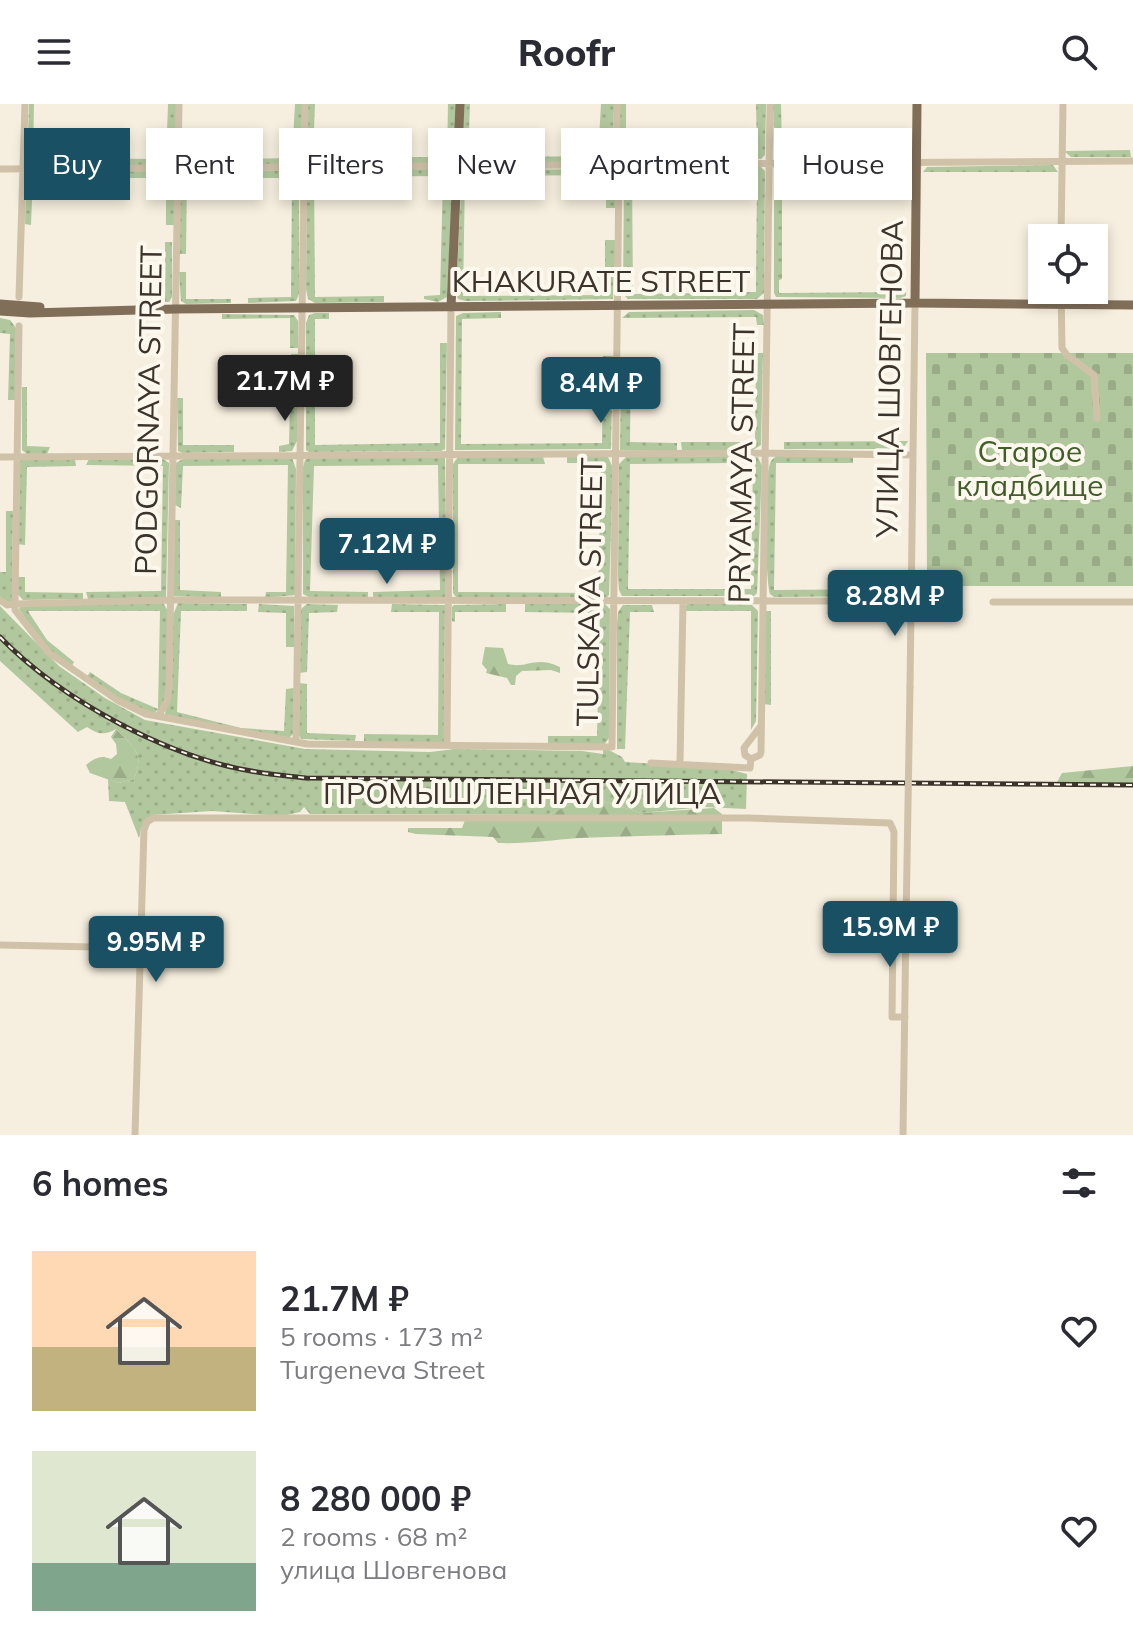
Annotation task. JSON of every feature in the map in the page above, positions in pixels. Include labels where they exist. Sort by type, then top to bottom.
[{"type":"main road","points":[[459,128],[460,104]]},
{"type":"main road","name":"УЛИЦА ШОВГЕНОВА","points":[[915,303],[917,104]]},
{"type":"main road","points":[[451,307],[456,200]]},
{"type":"main road","name":"KHAKURATE STREET","points":[[5,307],[70,310],[915,303],[1133,305]]},
{"type":"street","points":[[19,326],[5,307],[13,305],[19,297],[25,104]]},
{"type":"street","name":"PODGORNAYA STREET","points":[[178,128],[179,104]]},
{"type":"street","points":[[304,128],[305,104]]},
{"type":"street","name":"TULSKAYA STREET","points":[[617,104],[617,128]]},
{"type":"street","name":"PRYAMAYA STREET","points":[[761,726],[744,748],[745,755],[751,759],[761,752],[770,104]]},
{"type":"street","points":[[1061,224],[1063,104]]},
{"type":"street","points":[[758,164],[1133,161]]},
{"type":"street","points":[[0,169],[146,169]]},
{"type":"street","name":"PODGORNAYA STREET","points":[[159,715],[167,701],[169,689],[177,200]]},
{"type":"street","points":[[296,742],[303,200]]},
{"type":"street","name":"TULSKAYA STREET","points":[[447,744],[612,747],[619,200]]},
{"type":"street","points":[[19,297],[30,310],[19,326],[15,610],[34,637],[73,671],[117,700],[146,714],[296,742],[443,747],[447,744],[451,307]]},
{"type":"street","name":"УЛИЦА ШОВГЕНОВА","points":[[903,1135],[915,303]]},
{"type":"street","points":[[1061,305],[1063,351],[1094,375],[1097,418]]},
{"type":"street","points":[[0,457],[913,455]]},
{"type":"street","points":[[0,600],[7,605],[170,600],[897,601]]},
{"type":"street","points":[[680,763],[683,601]]},
{"type":"street","points":[[993,602],[1133,602]]},
{"type":"street","points":[[651,763],[750,768],[751,759]]},
{"type":"street","name":"ПРОМЫШЛЕННАЯ УЛИЦА","points":[[141,948],[144,830],[153,818],[749,818],[890,823],[894,832],[892,1017],[905,1017]]},
{"type":"street","points":[[0,945],[141,948],[135,1135]]},
{"type":"green space","points":[[29,104],[34,104],[34,128],[28,128]]},
{"type":"green space","points":[[168,104],[177,104],[176,128],[167,128]]},
{"type":"green space","points":[[295,104],[303,104],[301,128],[294,128]]},
{"type":"green space","points":[[308,104],[315,104],[314,128],[307,128]]},
{"type":"green space","points":[[448,104],[457,104],[456,128],[448,128]]},
{"type":"green space","points":[[463,104],[470,104],[469,128],[463,128]]},
{"type":"green space","points":[[601,104],[614,104],[613,128],[600,128]]},
{"type":"green space","points":[[619,104],[626,104],[626,128],[619,128]]},
{"type":"green space","points":[[756,104],[766,104],[765,155],[758,159]]},
{"type":"green space","points":[[773,104],[781,104],[782,128],[774,128],[774,148]]},
{"type":"green space","points":[[1130,150],[1131,157],[1071,157],[1064,151]]},
{"type":"green space","points":[[561,156],[561,163],[545,163],[545,157]]},
{"type":"green space","points":[[412,157],[428,157],[428,163],[412,163]]},
{"type":"green space","points":[[279,158],[279,164],[263,165],[263,159]]},
{"type":"green space","points":[[130,159],[146,159],[146,165],[130,165]]},
{"type":"green space","points":[[1053,165],[1058,172],[923,172],[927,167]]},
{"type":"green space","points":[[758,167],[765,171],[764,293],[757,299],[628,299],[623,294],[624,200],[632,200],[633,294],[756,292]]},
{"type":"green space","points":[[412,169],[428,169],[428,176],[412,176]]},
{"type":"green space","points":[[545,169],[561,169],[561,175],[545,175]]},
{"type":"green space","points":[[279,170],[279,178],[263,178],[263,171]]},
{"type":"green space","points":[[130,171],[146,171],[146,178],[130,178]]},
{"type":"green space","points":[[26,200],[32,200],[31,225],[25,224]]},
{"type":"green space","points":[[166,200],[174,200],[174,225],[166,225]]},
{"type":"green space","points":[[180,200],[187,200],[186,254],[179,254]]},
{"type":"green space","points":[[292,200],[299,200],[299,294],[296,301],[248,303],[248,298],[291,297]]},
{"type":"green space","points":[[307,200],[314,200],[315,297],[384,296],[384,302],[315,303],[308,299]]},
{"type":"green space","points":[[442,200],[452,200],[447,297],[438,302],[424,299],[424,296],[440,295]]},
{"type":"green space","points":[[461,200],[465,200],[463,296],[605,295],[605,240],[616,240],[613,299],[466,301],[458,299]]},
{"type":"green space","points":[[606,200],[616,200],[616,208],[606,208]]},
{"type":"green space","points":[[774,200],[782,200],[782,279],[779,280],[779,293],[906,292],[906,296],[776,297]]},
{"type":"green space","points":[[165,242],[172,242],[172,297],[169,302],[165,302]]},
{"type":"green space","points":[[179,272],[186,272],[186,299],[231,299],[231,303],[186,304],[181,301]]},
{"type":"green space","points":[[754,310],[763,315],[764,325],[757,325],[756,317],[622,318],[629,312]]},
{"type":"green space","points":[[501,312],[501,318],[462,319],[461,444],[602,443],[603,356],[613,356],[611,449],[455,450],[456,316]]},
{"type":"green space","points":[[329,313],[329,319],[315,319],[315,445],[440,443],[440,343],[447,343],[445,449],[306,450],[306,323],[309,315]]},
{"type":"green space","points":[[222,314],[294,315],[298,321],[298,348],[290,348],[290,318],[222,319]]},
{"type":"green space","points":[[0,318],[10,320],[16,328],[15,400],[8,400],[10,334],[0,333]]},
{"type":"green space","points":[[756,353],[763,353],[761,445],[753,450],[682,450],[681,442],[755,442]]},
{"type":"green space","name":"Старое кладбище","points":[[926,353],[1133,353],[1133,586],[927,586]]},
{"type":"green space","points":[[291,354],[299,354],[297,441],[292,451],[279,452],[279,446],[289,444]]},
{"type":"green space","points":[[621,357],[631,357],[630,442],[677,443],[677,451],[620,450]]},
{"type":"green space","points":[[22,387],[27,387],[27,446],[50,447],[47,454],[27,454],[22,450]]},
{"type":"green space","points":[[177,398],[183,398],[183,445],[234,445],[234,452],[178,451]]},
{"type":"green space","points":[[908,441],[898,449],[784,449],[784,442]]},
{"type":"green space","points":[[735,456],[735,463],[630,464],[628,589],[751,589],[753,457],[758,457],[762,466],[757,593],[754,596],[622,596],[618,575],[619,464],[626,457]]},
{"type":"green space","points":[[776,456],[853,457],[853,463],[776,463],[774,590],[899,589],[896,596],[774,597],[770,594],[766,551],[767,492],[769,467]]},
{"type":"green space","points":[[309,457],[445,458],[445,597],[373,597],[373,592],[440,590],[438,465],[314,466],[310,591],[368,592],[368,597],[309,597],[303,594],[303,467]]},
{"type":"green space","points":[[458,457],[543,457],[545,464],[458,464],[458,592],[598,593],[601,463],[567,463],[567,457],[608,457],[613,468],[609,595],[606,598],[456,597],[453,593],[453,464]]},
{"type":"green space","points":[[292,458],[296,469],[295,595],[265,598],[266,592],[286,592],[288,465],[183,466],[181,508],[175,505],[176,463],[183,459]]},
{"type":"green space","points":[[75,459],[76,466],[27,467],[25,545],[17,544],[19,461]]},
{"type":"green space","points":[[89,459],[163,459],[169,463],[166,597],[88,599],[86,592],[161,591],[163,466],[86,465]]},
{"type":"green space","points":[[6,511],[13,511],[12,602],[8,603],[0,597],[0,572],[6,572]]},
{"type":"green space","points":[[174,520],[180,520],[180,590],[221,592],[221,598],[173,596]]},
{"type":"green space","points":[[16,577],[25,577],[25,592],[83,593],[83,599],[23,600],[16,592]]},
{"type":"green space","points":[[163,603],[168,611],[167,692],[161,707],[153,713],[118,699],[86,678],[90,672],[121,693],[158,709],[160,611],[28,611],[47,640],[74,662],[71,668],[45,646],[19,609],[21,605]]},
{"type":"green space","points":[[178,603],[247,604],[247,611],[181,611],[177,712],[241,728],[284,731],[286,689],[294,688],[293,734],[289,738],[165,716],[173,615]]},
{"type":"green space","points":[[259,604],[294,606],[294,647],[286,647],[286,613],[258,612]]},
{"type":"green space","points":[[307,604],[338,605],[337,612],[309,613],[307,672],[299,673],[301,609]]},
{"type":"green space","points":[[392,604],[445,605],[444,742],[364,743],[364,734],[438,735],[439,612],[391,612]]},
{"type":"green space","points":[[506,604],[506,612],[455,612],[455,622],[452,621],[454,605]]},
{"type":"green space","points":[[525,604],[605,604],[610,609],[609,738],[604,745],[548,743],[548,736],[597,736],[600,613],[525,612]]},
{"type":"green space","points":[[687,604],[751,604],[758,611],[756,721],[751,730],[751,611],[684,611]]},
{"type":"green space","points":[[623,605],[652,605],[654,612],[630,612],[625,749],[617,749],[617,624],[618,612]]},
{"type":"green space","points":[[0,606],[59,666],[105,698],[145,720],[305,749],[582,751],[603,754],[603,750],[607,749],[625,762],[724,768],[747,774],[746,809],[705,807],[641,813],[587,796],[548,815],[310,814],[304,807],[300,812],[282,816],[212,811],[152,815],[141,828],[139,838],[125,802],[109,801],[108,779],[118,783],[134,779],[138,762],[136,751],[116,729],[101,733],[87,727],[78,732],[0,661]]},
{"type":"green space","points":[[766,611],[771,611],[771,705],[764,704]]},
{"type":"green space","points":[[485,647],[503,648],[508,664],[544,662],[560,667],[560,673],[551,670],[522,671],[516,676],[515,685],[511,685],[507,678],[486,673],[482,664]]},
{"type":"green space","points":[[299,683],[307,684],[307,733],[356,735],[355,741],[301,739],[298,733]]},
{"type":"green space","points":[[116,729],[138,756],[134,779],[118,783],[90,773],[86,765],[98,758],[111,759],[117,754],[111,737]]},
{"type":"green space","points":[[1133,766],[1133,783],[1057,782],[1062,773]]},
{"type":"green space","points":[[587,796],[641,813],[714,808],[722,814],[722,834],[498,843],[493,837],[408,832],[408,828],[462,828],[467,815],[548,815]]},
{"type":"railway","points":[[0,637],[54,683],[119,723],[189,754],[223,765],[269,774],[306,778],[1133,785]]}]
